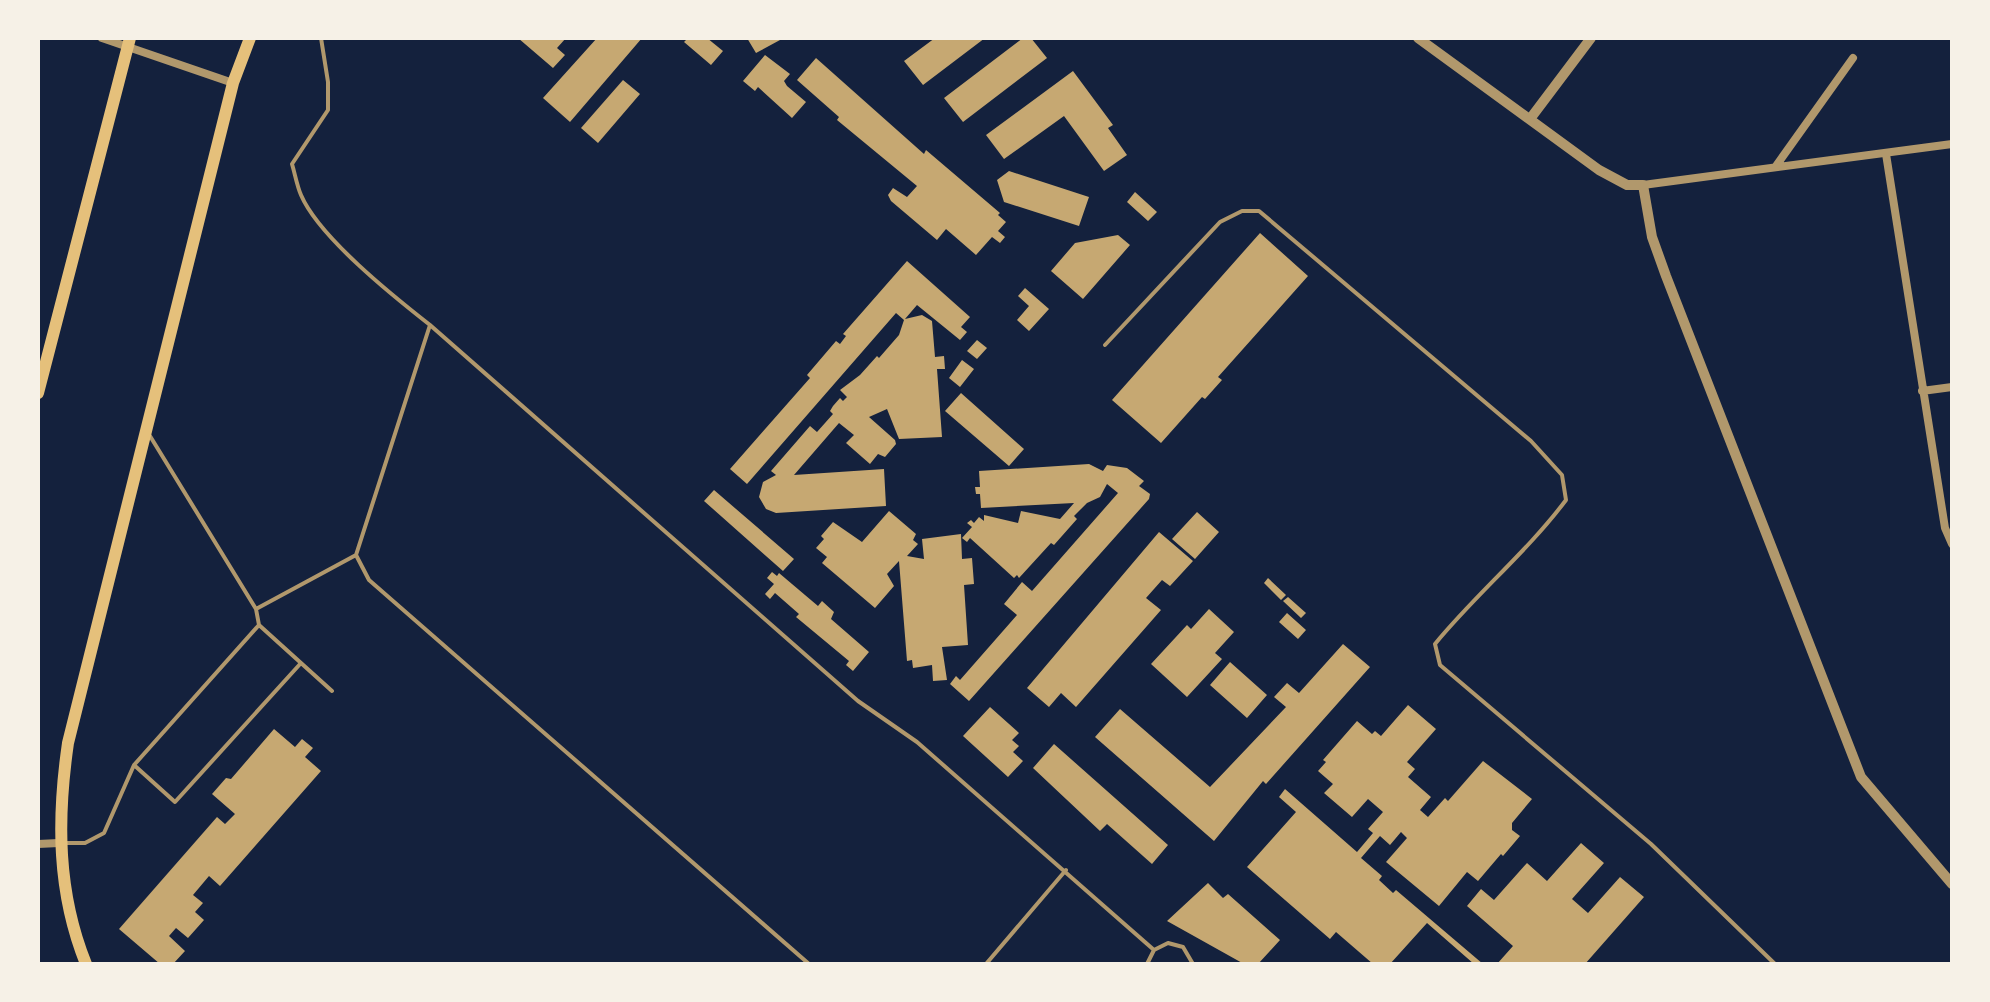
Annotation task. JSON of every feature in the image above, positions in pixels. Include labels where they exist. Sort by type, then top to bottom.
[{"type":"main road","points":[[86,964],[67,900],[59,843],[68,742],[233,83],[250,38]]},
{"type":"main road","points":[[38,393],[128,42]]},
{"type":"street","points":[[102,38],[128,42],[233,83]]},
{"type":"street","points":[[1418,38],[1614,180],[1627,185],[1952,144]]},
{"type":"street","points":[[1530,120],[1591,38]]},
{"type":"street","points":[[1776,166],[1853,58]]},
{"type":"street","points":[[1886,154],[1922,392],[1952,544]]},
{"type":"street","points":[[1643,186],[1661,263],[1861,777],[1952,884]]},
{"type":"street","points":[[1922,392],[1952,386]]},
{"type":"street","points":[[38,844],[59,843]]},
{"type":"lane","points":[[320,38],[328,82],[328,110],[292,164],[302,198],[336,242],[858,702],[917,742],[1154,950]]},
{"type":"lane","points":[[1105,345],[1220,222],[1242,211],[1259,211],[1530,442],[1562,475],[1566,500],[1544,529],[1468,604],[1435,644],[1440,664],[1651,844],[1775,964]]},
{"type":"lane","points":[[256,609],[356,555],[430,325]]},
{"type":"lane","points":[[145,428],[256,609],[260,625],[332,691]]},
{"type":"lane","points":[[356,555],[369,580],[809,964]]},
{"type":"lane","points":[[59,843],[85,843],[104,832],[134,765],[260,625]]},
{"type":"lane","points":[[134,765],[175,802],[301,663]]},
{"type":"lane","points":[[986,964],[1066,870]]},
{"type":"lane","points":[[1147,964],[1160,945],[1176,944],[1189,953],[1193,964]]},
{"type":"building","points":[[518,38],[566,38],[557,48],[565,55],[553,68]]},
{"type":"building","points":[[597,38],[642,38],[570,122],[543,98]]},
{"type":"building","points":[[688,38],[707,38],[723,51],[711,65],[684,42]]},
{"type":"building","points":[[747,38],[778,38],[780,40],[756,53]]},
{"type":"building","points":[[935,38],[985,38],[923,85],[904,61]]},
{"type":"building","points":[[1023,38],[1031,38],[1047,58],[963,122],[944,98]]},
{"type":"building","points":[[765,55],[790,74],[784,81],[806,102],[792,118],[758,87],[755,91],[743,81]]},
{"type":"building","points":[[816,58],[924,154],[926,150],[1000,213],[1006,222],[998,231],[1005,237],[1000,243],[992,237],[976,255],[946,229],[937,240],[891,201],[888,195],[893,188],[907,197],[917,186],[837,120],[839,117],[797,80]]},
{"type":"building","points":[[1073,71],[1113,125],[1108,128],[1127,155],[1104,171],[1064,116],[1004,159],[986,135]]},
{"type":"building","points":[[623,80],[640,94],[598,143],[581,128]]},
{"type":"building","points":[[1009,171],[1089,197],[1079,226],[1004,202],[997,180]]},
{"type":"building","points":[[1135,192],[1157,212],[1148,221],[1127,202]]},
{"type":"building","points":[[1260,233],[1308,276],[1218,377],[1222,380],[1161,443],[1112,400]]},
{"type":"building","points":[[1118,235],[1130,245],[1083,299],[1051,271],[1075,243]]},
{"type":"building","points":[[907,261],[970,317],[961,327],[967,332],[960,340],[917,305],[905,319],[922,315],[932,321],[935,357],[944,356],[945,369],[937,369],[942,437],[899,439],[887,409],[869,417],[896,444],[885,457],[878,454],[870,464],[846,443],[854,435],[839,423],[794,475],[884,469],[886,506],[776,513],[766,509],[759,497],[763,482],[776,475],[771,471],[810,426],[817,432],[833,414],[833,406],[847,397],[840,390],[879,358],[899,335],[904,320],[896,313],[747,484],[730,469]]},
{"type":"building","points":[[1025,288],[1049,309],[1029,331],[1017,320],[1029,306],[1018,296]]},
{"type":"building","points":[[977,340],[987,348],[977,359],[967,351]]},
{"type":"building","points":[[962,360],[974,369],[960,387],[949,378]]},
{"type":"building","points":[[961,393],[1024,449],[1009,466],[945,411]]},
{"type":"building","points":[[1089,464],[1103,471],[1107,465],[1127,468],[1144,481],[1139,486],[1150,494],[1149,499],[969,701],[950,684],[956,676],[960,680],[1017,615],[1004,604],[1022,582],[1032,591],[1118,493],[1107,484],[1100,497],[1074,516],[1077,519],[1054,545],[1051,543],[1019,578],[1014,578],[970,538],[967,542],[962,538],[972,527],[967,523],[974,523],[979,517],[984,521],[984,515],[1018,523],[1021,511],[1060,519],[1074,503],[981,508],[975,487],[980,487],[979,471]]},
{"type":"building","points":[[714,490],[794,559],[783,571],[704,501]]},
{"type":"building","points":[[889,511],[916,534],[913,540],[918,544],[907,556],[924,559],[922,539],[961,534],[962,559],[972,558],[974,584],[964,585],[968,645],[942,647],[947,680],[933,681],[932,665],[913,668],[912,660],[907,661],[899,561],[887,574],[894,586],[875,608],[822,563],[827,557],[816,548],[833,522],[862,542]]},
{"type":"building","points":[[1197,512],[1219,532],[1195,559],[1172,539]]},
{"type":"building","points":[[1159,532],[1193,561],[1170,586],[1162,580],[1146,598],[1161,610],[1076,707],[1061,693],[1049,707],[1027,688]]},
{"type":"building","points":[[772,572],[777,576],[779,573],[818,606],[822,601],[834,612],[831,619],[869,652],[853,671],[846,665],[849,661],[796,617],[799,614],[775,593],[770,599],[765,594],[774,584],[767,578]]},
{"type":"building","points":[[1268,578],[1286,595],[1281,600],[1264,583]]},
{"type":"building","points":[[1288,597],[1306,613],[1301,618],[1283,601]]},
{"type":"building","points":[[1209,609],[1234,632],[1215,653],[1222,659],[1187,697],[1151,664],[1187,625],[1191,629]]},
{"type":"building","points":[[1287,613],[1306,630],[1298,639],[1279,622]]},
{"type":"building","points":[[1343,644],[1370,667],[1266,784],[1263,781],[1214,841],[1095,737],[1120,709],[1210,787],[1286,707],[1274,697],[1287,683],[1299,693]]},
{"type":"building","points":[[1230,662],[1267,695],[1247,718],[1210,685]]},
{"type":"building","points":[[1408,705],[1436,729],[1407,762],[1415,769],[1408,777],[1431,797],[1420,810],[1428,817],[1445,798],[1448,801],[1483,761],[1532,799],[1512,823],[1512,830],[1520,836],[1503,856],[1478,881],[1467,872],[1439,906],[1386,862],[1407,838],[1401,832],[1390,845],[1380,836],[1361,858],[1382,876],[1379,880],[1393,893],[1396,890],[1483,964],[1474,964],[1427,923],[1390,964],[1373,964],[1336,932],[1330,939],[1247,867],[1296,812],[1279,797],[1285,789],[1357,852],[1373,833],[1368,829],[1383,812],[1368,799],[1352,817],[1324,793],[1333,784],[1318,771],[1357,721],[1372,734],[1375,731],[1381,736]]},
{"type":"building","points":[[990,707],[1019,733],[1012,740],[1019,746],[1013,752],[1023,761],[1008,777],[963,736]]},
{"type":"building","points":[[274,729],[295,747],[302,739],[313,748],[305,757],[321,771],[220,886],[209,876],[193,895],[203,903],[195,912],[204,920],[188,938],[176,928],[169,936],[185,951],[173,964],[160,964],[119,929],[217,817],[225,824],[235,814],[212,794],[226,778],[231,779]]},
{"type":"building","points":[[1054,744],[1168,845],[1152,864],[1107,824],[1100,831],[1033,768]]},
{"type":"building","points":[[1581,843],[1604,863],[1572,899],[1588,913],[1620,877],[1644,897],[1585,964],[1497,964],[1513,946],[1467,906],[1481,889],[1494,900],[1527,863],[1547,881]]},
{"type":"building","points":[[1208,883],[1223,898],[1228,894],[1280,940],[1258,964],[1244,964],[1167,921]]}]
